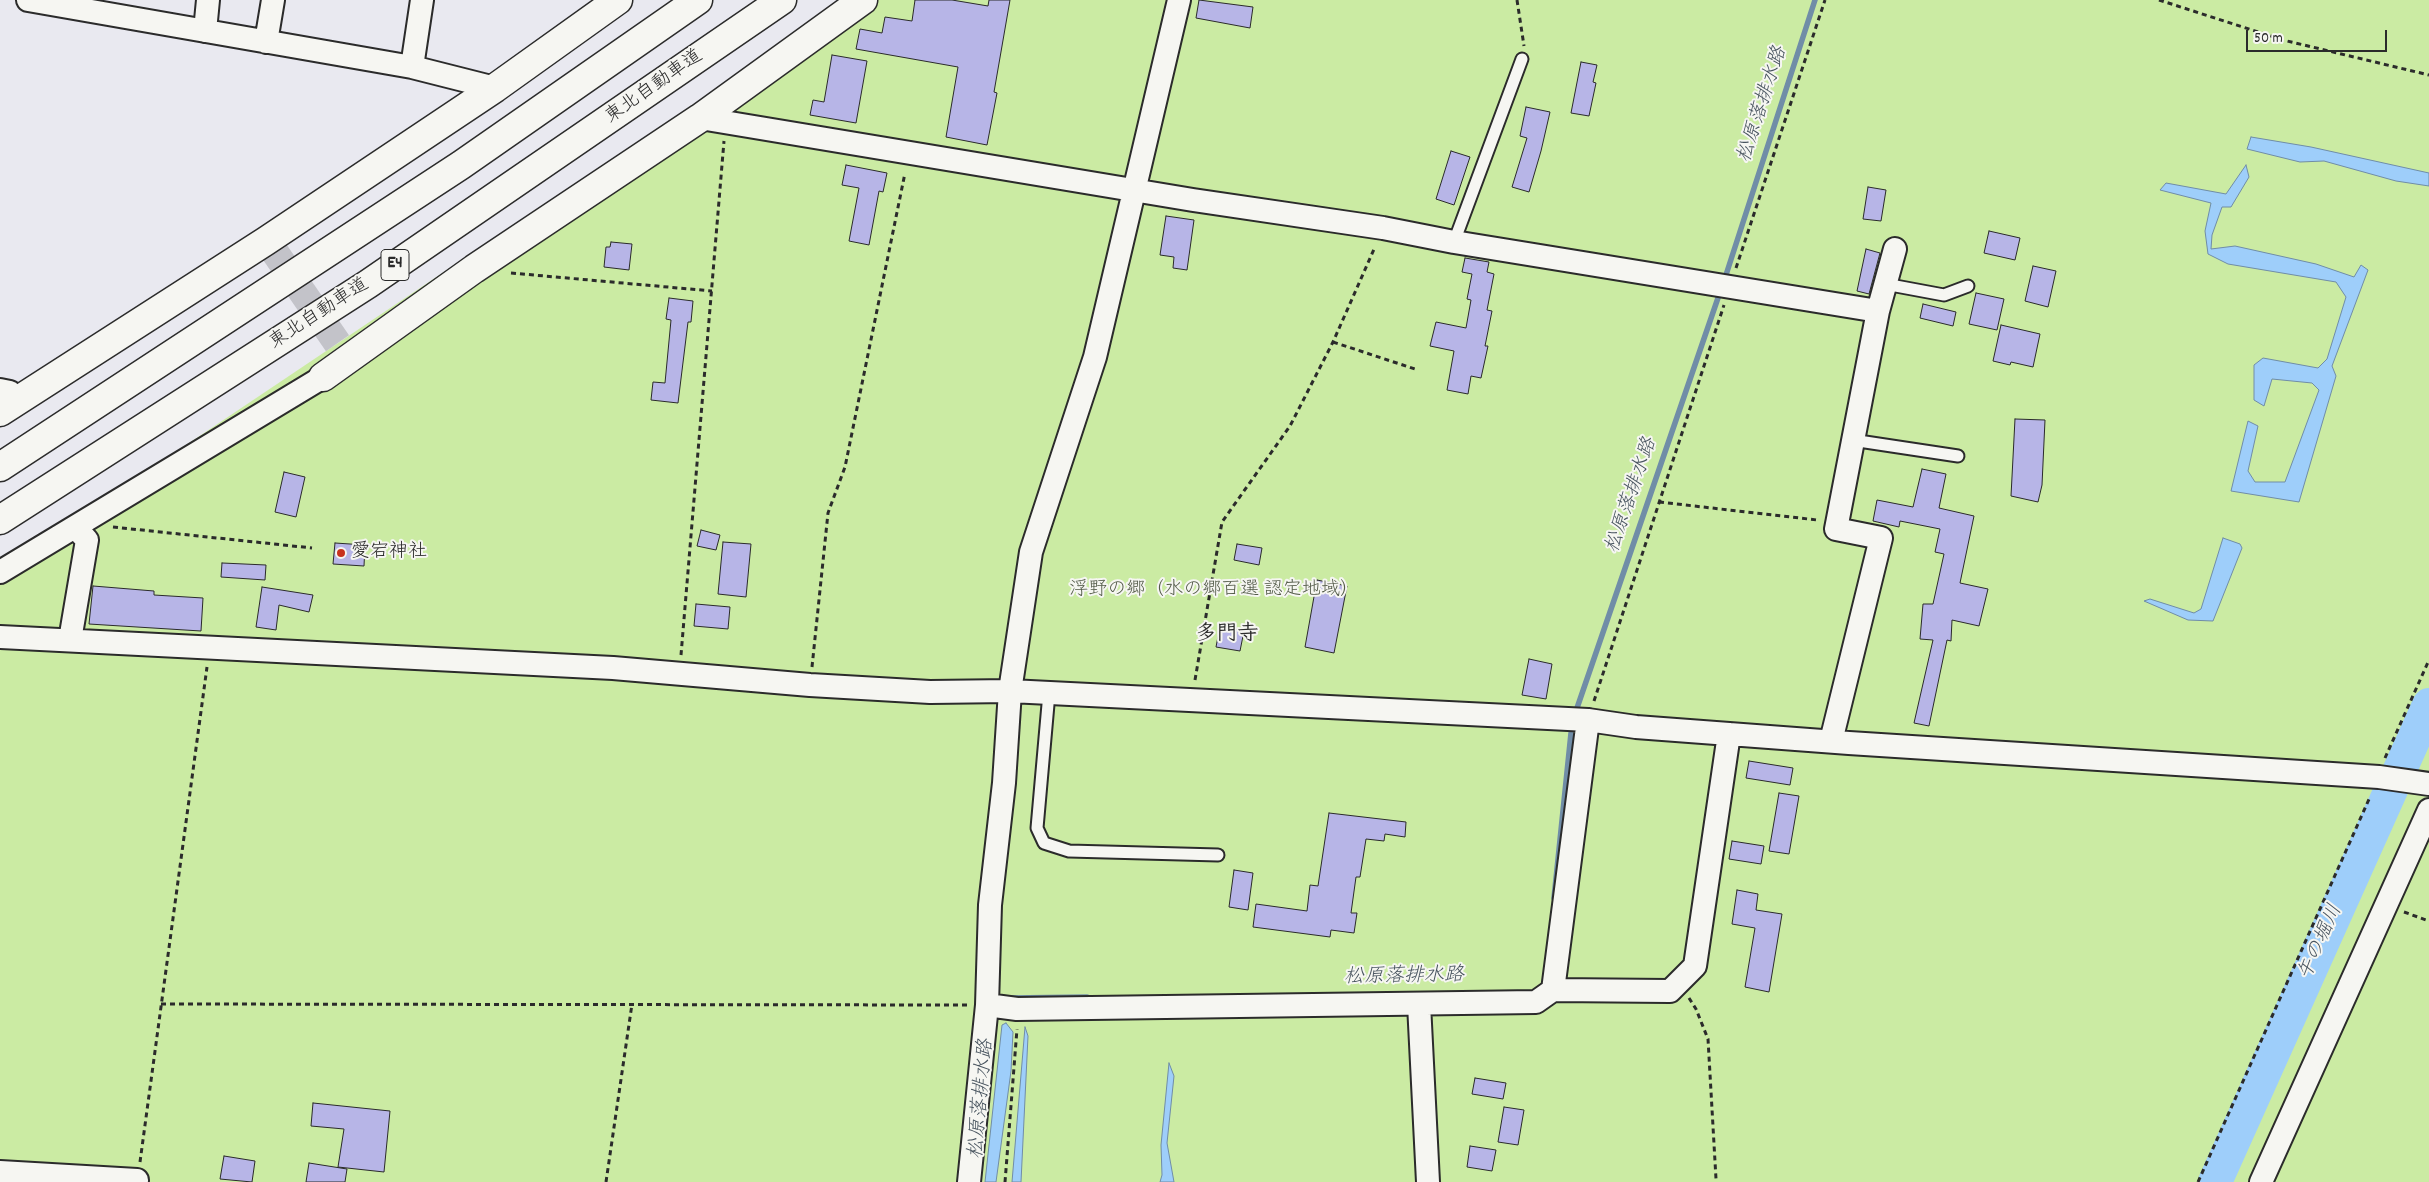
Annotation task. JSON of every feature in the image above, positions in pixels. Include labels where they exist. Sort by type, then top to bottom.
[{"type":"main road","name":"E4","points":[[0,467],[460,165],[698,0]]},
{"type":"main road","name":"東北自動車道","points":[[0,520],[368,284],[782,0]]},
{"type":"main road","points":[[323,377],[343,352],[713,120],[863,0]]},
{"type":"main road","points":[[6,401],[270,246],[495,88],[608,4]]},
{"type":"street","points":[[28,0],[412,67],[495,88]]},
{"type":"street","points":[[205,31],[208,0]]},
{"type":"street","points":[[266,42],[273,0]]},
{"type":"street","points":[[412,67],[422,0]]},
{"type":"street","points":[[969,1182],[987,1004],[990,905],[1004,783],[1010,691],[1031,552],[1095,357],[1179,0]]},
{"type":"street","points":[[713,120],[1193,200],[1383,228],[1454,242],[1730,286],[1828,305],[1878,311]]},
{"type":"street","points":[[1832,741],[1881,538],[1836,529],[1878,311],[1895,248]]},
{"type":"street","points":[[0,572],[323,377]]},
{"type":"street","points":[[70,640],[87,540],[77,525]]},
{"type":"street","points":[[0,636],[613,668],[810,685],[930,692],[1010,691],[1588,720],[1636,727],[2379,777],[2429,784]]},
{"type":"street","points":[[1553,990],[1588,720]]},
{"type":"street","points":[[987,1004],[1018,1009],[1536,1002],[1553,990],[1670,991],[1695,966],[1729,734]]},
{"type":"street","points":[[2261,1182],[2429,810]]},
{"type":"street","points":[[1419,1004],[1428,1182]]},
{"type":"street","points":[[0,1172],[142,1181]]},
{"type":"lane","points":[[1454,242],[1522,59]]},
{"type":"lane","points":[[1885,284],[1944,295],[1968,286]]},
{"type":"lane","points":[[1852,440],[1958,456]]},
{"type":"lane","points":[[1048,693],[1037,828],[1044,843],[1069,850],[1218,856]]},
{"type":"path","points":[[1517,0],[1524,43],[1522,59]]},
{"type":"path","points":[[1588,720],[1825,0]]},
{"type":"path","points":[[2158,0],[2283,40],[2429,75]]},
{"type":"path","points":[[679,674],[712,290],[713,120]]},
{"type":"path","points":[[810,685],[828,513],[845,467],[909,152]]},
{"type":"path","points":[[1192,700],[1222,522],[1290,426],[1333,342],[1383,228]]},
{"type":"path","points":[[474,269],[712,290]]},
{"type":"path","points":[[1333,342],[1414,369]]},
{"type":"path","points":[[1659,502],[1837,522]]},
{"type":"path","points":[[77,525],[312,548]]},
{"type":"path","points":[[142,1181],[161,1004],[209,647]]},
{"type":"path","points":[[2198,1182],[2379,777],[2386,755],[2429,660]]},
{"type":"path","points":[[2386,906],[2429,921]]},
{"type":"path","points":[[1678,983],[1696,1009],[1708,1039],[1716,1178]]},
{"type":"path","points":[[161,1004],[987,1004]]},
{"type":"path","points":[[606,1182],[632,1004]]},
{"type":"path","points":[[1006,1182],[1018,1009]]},
{"type":"green space","name":"浮野の郷（水の郷百選 認定地域）","points":[[849,0],[2429,0],[2429,1182],[0,1182],[0,570]]},
{"type":"water","points":[[2251,137],[2311,147],[2429,173],[2429,186],[2396,181],[2324,161],[2300,162],[2247,149]]},
{"type":"water","points":[[2246,165],[2249,177],[2231,207],[2222,207],[2212,235],[2211,249],[2235,246],[2316,264],[2354,277],[2361,265],[2368,270],[2332,366],[2336,376],[2299,502],[2231,491],[2248,421],[2258,426],[2248,471],[2255,482],[2285,482],[2319,390],[2312,383],[2272,379],[2264,406],[2254,400],[2254,365],[2263,358],[2318,368],[2327,359],[2346,297],[2336,282],[2228,264],[2208,254],[2205,231],[2211,203],[2160,190],[2166,183],[2226,194]]},
{"type":"water","points":[[2223,538],[2240,544],[2242,548],[2213,621],[2188,620],[2144,601],[2150,599],[2194,613],[2201,609]]},
{"type":"water","points":[[1006,1023],[1013,1032],[1011,1071],[996,1182],[985,1182],[1002,1025]]},
{"type":"water","points":[[1025,1027],[1028,1036],[1021,1182],[1012,1182]]},
{"type":"water","points":[[1169,1063],[1174,1076],[1167,1143],[1174,1182],[1160,1182],[1162,1175],[1161,1145]]},
{"type":"building","points":[[915,0],[952,0],[988,6],[989,0],[1010,0],[994,92],[997,93],[987,145],[946,137],[958,67],[856,49],[860,29],[882,33],[885,17],[912,21]]},
{"type":"building","points":[[1199,0],[1253,7],[1250,28],[1196,18]]},
{"type":"building","points":[[832,55],[867,61],[856,123],[810,115],[813,100],[824,102]]},
{"type":"building","points":[[1581,62],[1597,65],[1593,82],[1596,83],[1589,116],[1571,113]]},
{"type":"building","points":[[1526,107],[1550,112],[1529,192],[1512,187],[1527,138],[1520,136]]},
{"type":"building","points":[[1451,151],[1470,157],[1454,205],[1436,199]]},
{"type":"building","points":[[846,165],[887,173],[883,192],[879,191],[869,245],[849,241],[859,188],[842,185]]},
{"type":"building","points":[[1868,187],[1886,190],[1881,221],[1863,219]]},
{"type":"building","points":[[1166,216],[1194,220],[1187,270],[1173,268],[1174,257],[1160,255]]},
{"type":"building","points":[[1989,231],[2020,238],[2015,260],[1984,253]]},
{"type":"building","points":[[611,242],[632,244],[629,270],[604,267],[606,247],[610,247]]},
{"type":"building","points":[[1866,249],[1880,253],[1869,294],[1857,291]]},
{"type":"building","points":[[1465,258],[1489,262],[1487,272],[1494,274],[1487,310],[1492,311],[1485,346],[1488,346],[1481,378],[1471,376],[1468,394],[1447,390],[1454,351],[1430,346],[1436,322],[1466,328],[1471,300],[1467,299],[1472,274],[1462,272]]},
{"type":"building","points":[[2033,266],[2056,271],[2048,307],[2025,301]]},
{"type":"building","points":[[1976,293],[2004,299],[1997,330],[1969,324]]},
{"type":"building","points":[[669,298],[693,301],[691,322],[688,322],[678,403],[651,400],[653,382],[665,383],[671,320],[666,319]]},
{"type":"building","points":[[1923,304],[1956,312],[1953,326],[1920,318]]},
{"type":"building","points":[[2001,325],[2040,334],[2033,367],[2011,362],[2010,365],[1993,361]]},
{"type":"building","points":[[2015,419],[2045,420],[2042,485],[2038,502],[2011,496]]},
{"type":"building","points":[[1922,469],[1946,474],[1939,508],[1974,516],[1960,583],[1988,589],[1979,626],[1952,620],[1951,641],[1947,640],[1929,726],[1914,723],[1933,640],[1920,639],[1923,604],[1933,604],[1944,554],[1935,552],[1940,529],[1900,521],[1899,527],[1873,521],[1877,500],[1913,507]]},
{"type":"building","points":[[284,472],[305,477],[296,517],[275,512]]},
{"type":"building","points":[[701,530],[720,535],[716,550],[697,546]]},
{"type":"building","points":[[723,542],[751,544],[746,597],[718,594]]},
{"type":"building","points":[[335,543],[365,545],[364,566],[333,564]]},
{"type":"building","points":[[1237,544],[1262,548],[1259,565],[1234,560]]},
{"type":"building","points":[[222,563],[266,565],[265,580],[221,577]]},
{"type":"building","points":[[1317,580],[1347,586],[1334,653],[1305,647]]},
{"type":"building","points":[[93,586],[154,591],[154,595],[203,598],[201,631],[89,624]]},
{"type":"building","points":[[262,587],[313,595],[309,612],[279,605],[276,630],[256,627]]},
{"type":"building","points":[[696,604],[730,607],[728,629],[694,626]]},
{"type":"building","points":[[1220,626],[1244,631],[1240,651],[1216,647]]},
{"type":"building","points":[[1529,659],[1552,664],[1546,699],[1522,695]]},
{"type":"building","points":[[1749,761],[1793,768],[1790,785],[1746,778]]},
{"type":"building","points":[[1779,793],[1799,796],[1789,854],[1769,851]]},
{"type":"building","points":[[1329,813],[1406,822],[1405,837],[1385,834],[1384,841],[1366,839],[1360,877],[1356,877],[1351,913],[1357,913],[1354,933],[1331,930],[1330,937],[1253,927],[1256,904],[1307,911],[1310,885],[1318,886]]},
{"type":"building","points":[[1732,841],[1764,846],[1761,864],[1729,859]]},
{"type":"building","points":[[1234,870],[1253,873],[1248,910],[1229,907]]},
{"type":"building","points":[[1737,890],[1758,894],[1756,910],[1782,914],[1769,992],[1745,987],[1755,928],[1732,924]]},
{"type":"building","points":[[1475,1078],[1506,1083],[1503,1099],[1472,1094]]},
{"type":"building","points":[[313,1103],[390,1111],[384,1172],[338,1167],[344,1129],[311,1126]]},
{"type":"building","points":[[1504,1107],[1524,1110],[1518,1145],[1498,1142]]},
{"type":"building","points":[[1470,1146],[1496,1150],[1492,1171],[1467,1167]]},
{"type":"building","points":[[224,1156],[255,1161],[252,1182],[220,1179]]},
{"type":"building","points":[[309,1163],[347,1169],[345,1182],[306,1182]]},
{"type":"waterway","name":"松原落排水路","points":[[1725,278],[1815,0]]},
{"type":"waterway","name":"松原落排水路","points":[[1577,708],[1719,295]]},
{"type":"waterway","name":"午の堀川","points":[[2215,1182],[2429,705]]},
{"type":"waterway","name":"松原落排水路","points":[[1554,898],[1571,733]]},
{"type":"waterway","name":"松原落排水路","points":[[1009,998],[1087,997]]},
{"type":"tunnel","points":[[274,251],[338,344]]},
{"type":"place","name":"愛宕神社","points":[[341,553]]},
{"type":"district","name":"多門寺","points":[[1227,636]]}]
